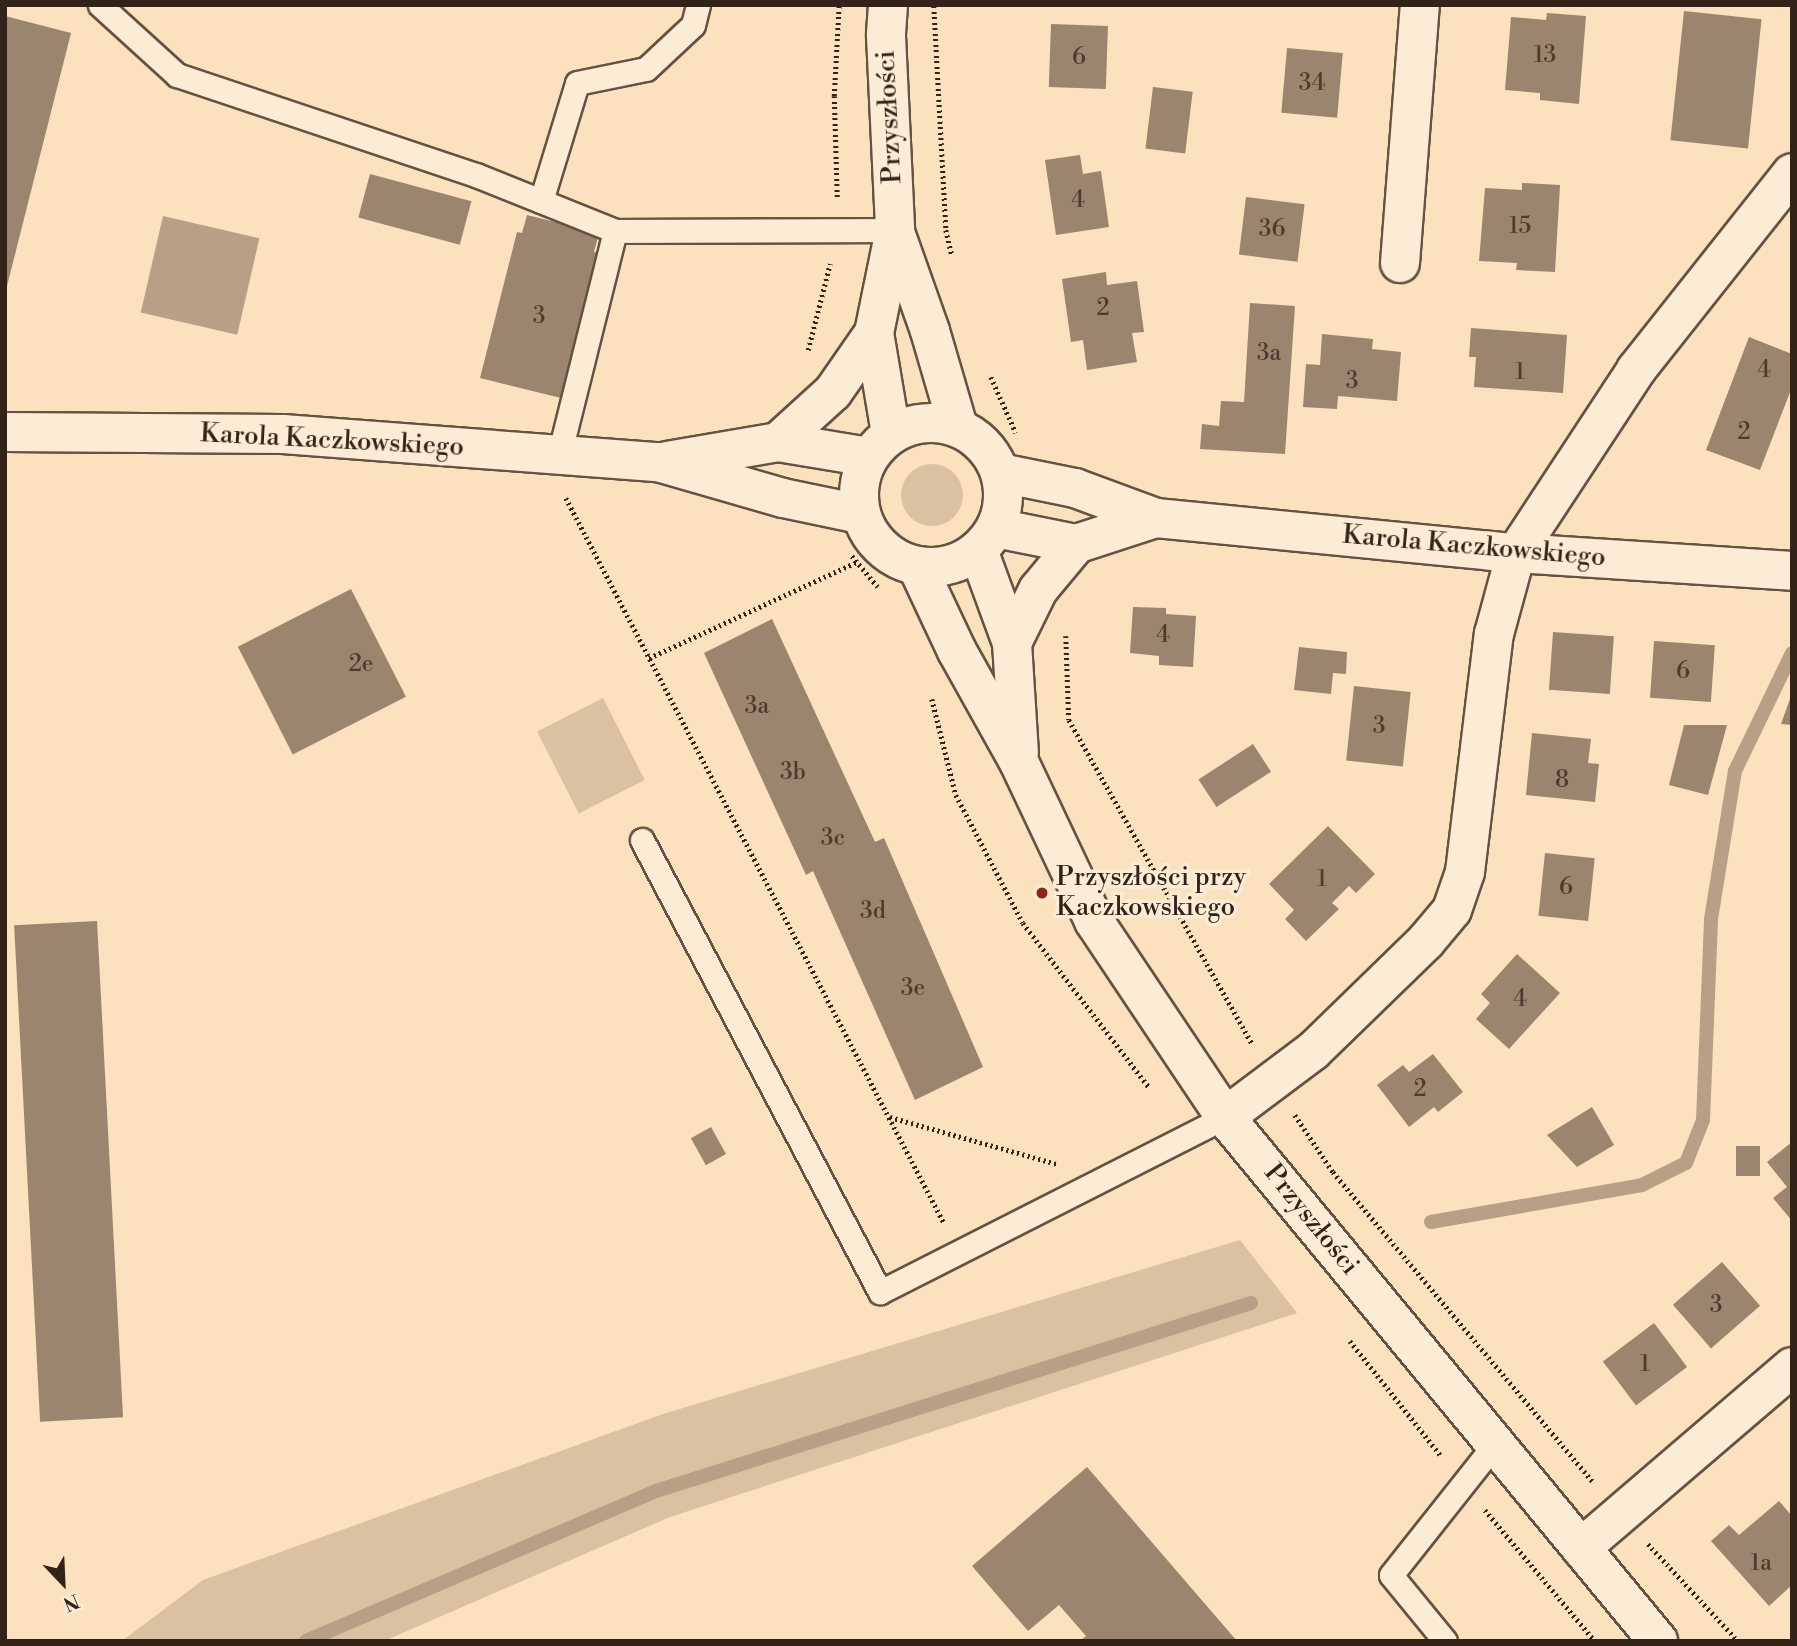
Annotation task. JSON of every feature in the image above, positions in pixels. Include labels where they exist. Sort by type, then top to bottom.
[{"type":"street","name":"Przyszłości","points":[[888,5],[886,36],[895,230]]},
{"type":"street","points":[[1400,263],[1420,5]]},
{"type":"street","points":[[1225,1116],[1313,1051],[1426,941],[1452,910],[1465,872],[1494,634],[1516,553],[1636,370],[1792,173]]},
{"type":"street","points":[[880,445],[923,422],[958,427],[984,445],[1011,458],[1004,500],[987,539],[950,565],[917,566],[898,560],[875,541],[860,514],[859,484],[880,445],[874,333],[895,230]]},
{"type":"street","points":[[895,230],[930,331],[958,427]]},
{"type":"street","points":[[778,442],[833,392],[874,333]]},
{"type":"street","name":"Karola Kaczkowskiego","points":[[5,432],[283,434],[658,463],[783,498],[860,514]]},
{"type":"street","name":"Karola Kaczkowskiego","points":[[658,463],[778,442],[880,445]]},
{"type":"street","name":"Karola Kaczkowskiego","points":[[1011,458],[1075,488],[1156,518],[1516,553],[1792,571]]},
{"type":"street","name":"Karola Kaczkowskiego","points":[[987,539],[1076,544],[1156,518]]},
{"type":"street","points":[[987,539],[1012,643],[1019,762]]},
{"type":"street","points":[[1012,643],[1038,590],[1076,544]]},
{"type":"street","name":"Przyszłości","points":[[917,566],[957,651],[1019,762],[1094,921],[1225,1116],[1658,1641]]},
{"type":"street","points":[[1581,1548],[1792,1367]]},
{"type":"lane","points":[[541,201],[577,83],[646,69],[693,25],[698,5]]},
{"type":"lane","points":[[104,7],[177,75],[476,175],[615,231],[895,230]]},
{"type":"lane","points":[[559,455],[615,231]]},
{"type":"lane","points":[[642,840],[880,1292],[1225,1116]]},
{"type":"lane","points":[[1445,1641],[1391,1575],[1495,1444]]},
{"type":"path","points":[[934,5],[946,230],[955,267]]},
{"type":"path","points":[[987,366],[1011,458]]},
{"type":"path","points":[[559,455],[557,481],[959,1252]]},
{"type":"path","points":[[649,657],[857,562]]},
{"type":"path","points":[[1066,633],[1069,720],[1273,1081],[1333,1172],[1620,1514],[1738,1641]]},
{"type":"path","points":[[889,1117],[1105,1177]]},
{"type":"shaded area","points":[[163,216],[259,238],[237,335],[141,312]]},
{"type":"shaded area","points":[[932,464],[954,473],[963,495],[954,517],[932,526],[910,517],[901,495],[910,473]]},
{"type":"shaded area","points":[[603,698],[645,780],[579,814],[537,732]]},
{"type":"shaded area","points":[[1240,1240],[1297,1313],[670,1517],[384,1641],[122,1641],[203,1580],[663,1414]]},
{"type":"building","points":[[1684,11],[1762,19],[1748,148],[1670,140]]},
{"type":"building","points":[[1547,13],[1586,16],[1579,104],[1540,100],[1540,93],[1505,90],[1511,17],[1546,20]]},
{"type":"building","points":[[5,16],[71,33],[6,290],[5,290]]},
{"type":"building","points":[[1051,24],[1108,26],[1106,89],[1049,87]]},
{"type":"building","points":[[1287,48],[1343,53],[1337,118],[1281,113]]},
{"type":"building","points":[[1153,87],[1193,92],[1185,153],[1145,149]]},
{"type":"building","points":[[1080,155],[1083,174],[1101,171],[1109,227],[1056,235],[1045,160]]},
{"type":"building","points":[[370,174],[471,201],[460,245],[358,217]]},
{"type":"building","points":[[1522,183],[1560,185],[1555,272],[1516,270],[1517,263],[1479,261],[1485,188],[1522,190]]},
{"type":"building","points":[[1246,197],[1305,204],[1297,262],[1239,255]]},
{"type":"building","points":[[527,215],[599,233],[594,252],[599,253],[561,398],[480,378],[517,232],[522,233]]},
{"type":"building","points":[[1106,272],[1107,285],[1137,281],[1144,332],[1132,333],[1137,362],[1087,370],[1083,340],[1071,342],[1062,279]]},
{"type":"building","points":[[1250,303],[1295,306],[1285,454],[1200,449],[1202,424],[1219,426],[1221,401],[1244,402]]},
{"type":"building","points":[[1471,328],[1567,335],[1563,393],[1474,387],[1476,357],[1469,357]]},
{"type":"building","points":[[1322,334],[1373,339],[1372,349],[1401,352],[1397,401],[1338,396],[1337,409],[1303,407],[1306,364],[1320,365]]},
{"type":"building","points":[[1749,337],[1792,354],[1792,387],[1760,470],[1706,450]]},
{"type":"building","points":[[351,589],[406,697],[293,754],[238,647]]},
{"type":"building","points":[[1133,607],[1166,608],[1166,614],[1196,616],[1193,667],[1159,665],[1159,656],[1130,653]]},
{"type":"building","points":[[772,619],[875,842],[884,838],[983,1067],[915,1100],[813,871],[806,875],[704,653]]},
{"type":"building","points":[[1553,632],[1614,636],[1610,694],[1549,690]]},
{"type":"building","points":[[1654,641],[1715,645],[1711,702],[1650,698]]},
{"type":"building","points":[[1299,647],[1347,652],[1346,674],[1333,673],[1331,694],[1294,690]]},
{"type":"building","points":[[1354,686],[1411,692],[1403,767],[1346,761]]},
{"type":"building","points":[[1791,696],[1792,725],[1781,724]]},
{"type":"building","points":[[1684,725],[1727,725],[1708,795],[1669,785]]},
{"type":"building","points":[[1532,733],[1591,739],[1588,763],[1599,764],[1595,802],[1526,795]]},
{"type":"building","points":[[1253,744],[1271,772],[1216,807],[1198,779]]},
{"type":"building","points":[[1328,826],[1375,874],[1356,893],[1349,886],[1332,903],[1339,909],[1306,941],[1285,919],[1294,910],[1269,884]]},
{"type":"building","points":[[1545,853],[1595,858],[1588,921],[1538,916]]},
{"type":"building","points":[[97,921],[123,1417],[40,1422],[14,925]]},
{"type":"building","points":[[1517,954],[1560,993],[1509,1049],[1476,1019],[1490,1003],[1481,994]]},
{"type":"building","points":[[1433,1054],[1463,1092],[1438,1112],[1434,1107],[1409,1127],[1377,1085],[1403,1065],[1409,1072]]},
{"type":"building","points":[[1592,1107],[1614,1145],[1577,1167],[1547,1135]]},
{"type":"building","points":[[711,1127],[726,1154],[706,1165],[691,1138]]},
{"type":"building","points":[[1792,1142],[1792,1221],[1773,1198],[1787,1187],[1767,1162]]},
{"type":"building","points":[[1736,1146],[1760,1146],[1760,1176],[1736,1176]]},
{"type":"building","points":[[1722,1262],[1760,1306],[1711,1348],[1673,1305]]},
{"type":"building","points":[[1654,1323],[1687,1367],[1636,1405],[1603,1362]]},
{"type":"building","points":[[1087,1467],[1237,1641],[1080,1641],[1086,1636],[1059,1605],[1028,1631],[972,1566]]},
{"type":"building","points":[[1779,1501],[1792,1516],[1792,1585],[1769,1606],[1711,1541],[1729,1525],[1739,1535]]},
{"type":"waterway","points":[[1431,1222],[1642,1185],[1686,1163],[1703,1120],[1711,919],[1735,771],[1792,653]]},
{"type":"waterway","points":[[306,1641],[656,1491],[1251,1303]]},
{"type":"place","name":"Przyszłości przy Kaczkowskiego","points":[[1042,893]]}]
